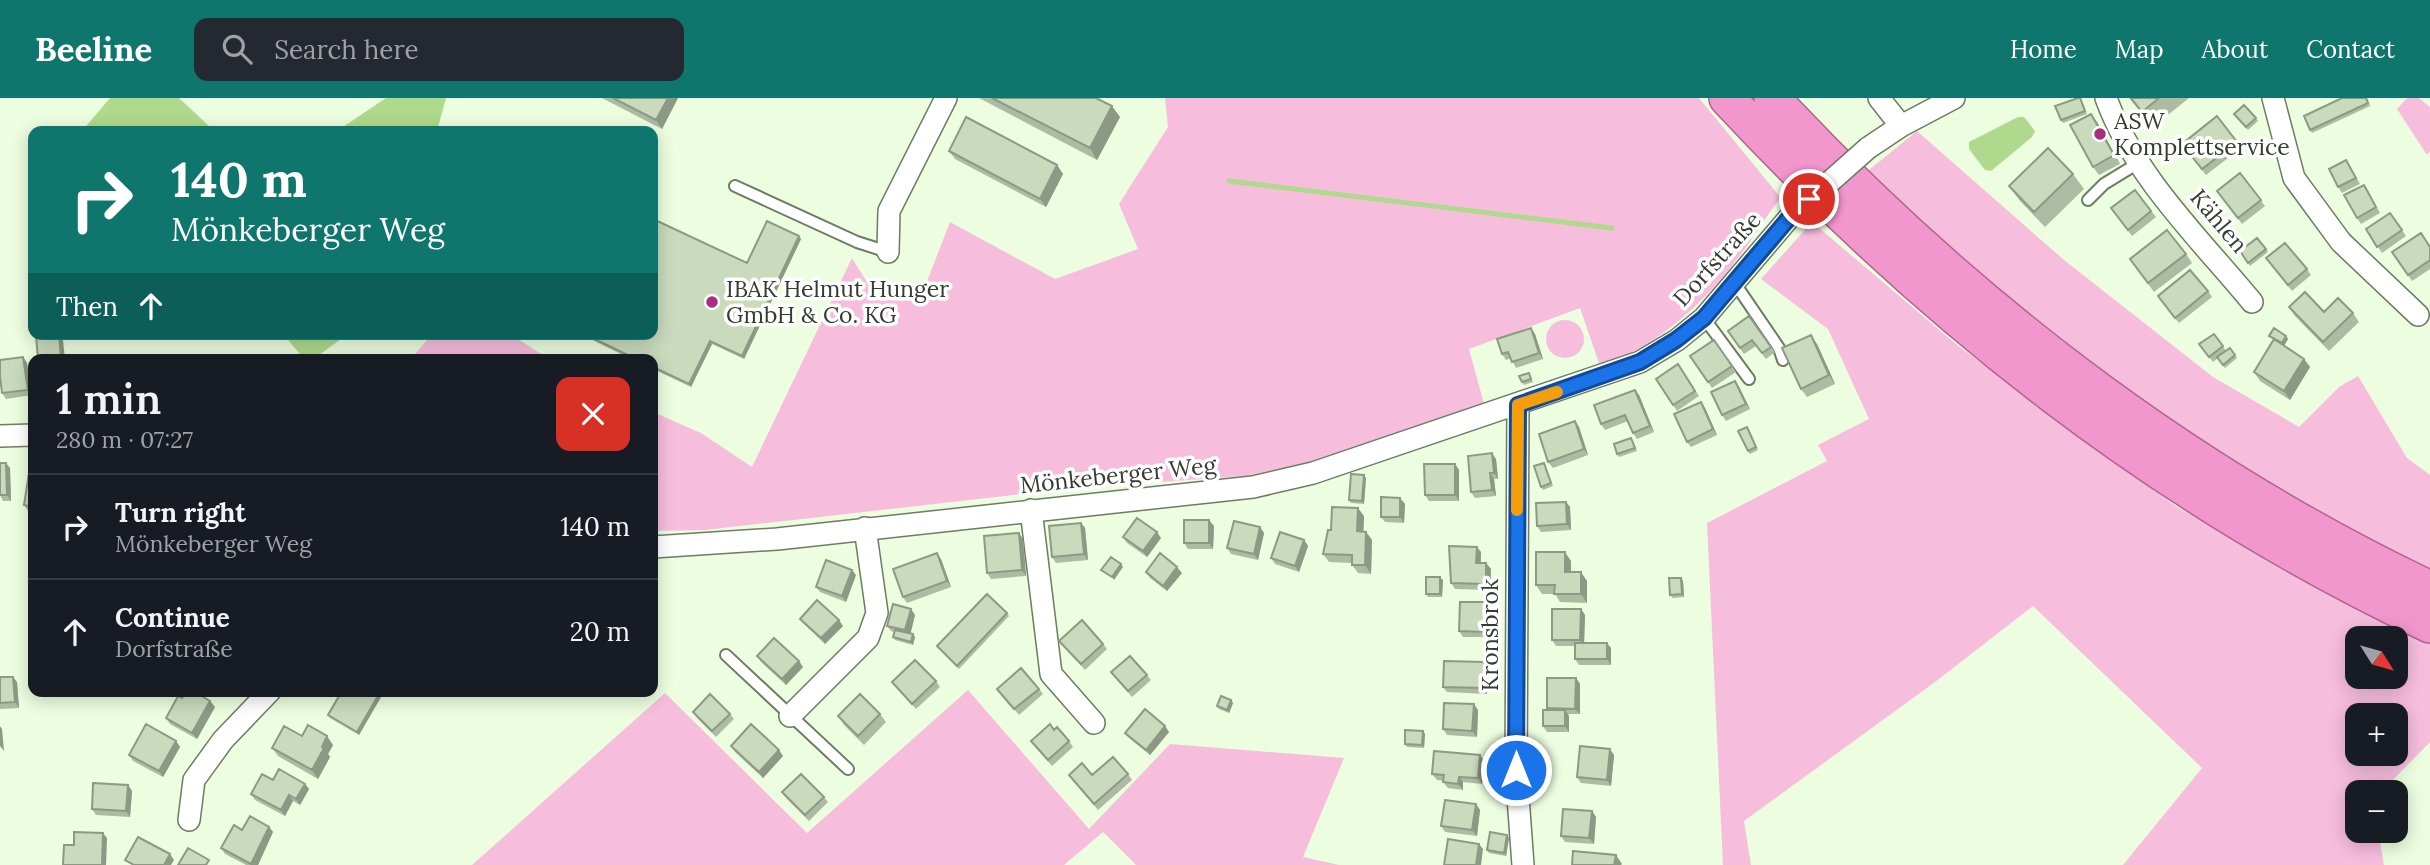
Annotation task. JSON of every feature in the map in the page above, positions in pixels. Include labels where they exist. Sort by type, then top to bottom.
[{"type":"highway","points":[[1727,98],[1796,172],[1896,268],[2051,395],[2177,484],[2324,571],[2430,625]]},
{"type":"highway","points":[[1772,98],[1862,191],[1922,246],[2065,365],[2193,455],[2278,509],[2430,589]]},
{"type":"street","points":[[1880,98],[1901,126]]},
{"type":"street","name":"Dorfstraße","points":[[1574,386],[1640,362],[1676,340],[1704,318],[1789,218],[1868,148],[1901,126],[1954,98]]},
{"type":"street","name":"Kählen","points":[[2106,98],[2113,116],[2150,178],[2252,302]]},
{"type":"street","points":[[2273,98],[2294,178],[2341,242],[2418,315]]},
{"type":"street","points":[[888,252],[889,211],[944,99]]},
{"type":"street","name":"Mönkeberger Weg","points":[[658,547],[777,539],[1253,487],[1313,473],[1574,386]]},
{"type":"street","name":"Kronsbrok","points":[[1518,405],[1516,770],[1523,865]]},
{"type":"street","points":[[0,436],[28,435]]},
{"type":"street","points":[[1031,510],[1051,674],[1094,723]]},
{"type":"street","points":[[790,716],[868,638],[875,626],[877,613],[865,528]]},
{"type":"street","points":[[189,820],[194,780],[223,740],[264,697]]},
{"type":"lane","points":[[2088,200],[2104,184],[2140,162]]},
{"type":"lane","points":[[735,186],[857,242],[888,252]]},
{"type":"lane","points":[[1734,282],[1779,348],[1783,360]]},
{"type":"lane","points":[[1704,318],[1749,379]]},
{"type":"lane","points":[[726,655],[848,769]]},
{"type":"shaded area","points":[[110,98],[179,98],[209,126],[86,126]]},
{"type":"shaded area","points":[[386,98],[446,98],[438,126],[344,126]]},
{"type":"shaded area","points":[[1165,98],[1699,98],[1781,198],[1747,246],[1700,301],[1664,332],[1623,357],[1600,366],[1580,308],[1469,349],[1484,404],[1308,463],[1244,476],[1076,488],[705,530],[658,531],[658,414],[701,433],[752,467],[852,258],[875,295],[904,296],[926,284],[950,222],[1055,279],[1138,249],[1119,204],[1168,127]]},
{"type":"shaded area","points":[[2407,98],[2419,98],[2430,107],[2430,151],[2427,155],[2397,109]]},
{"type":"shaded area","points":[[2018,117],[2024,117],[2035,131],[2032,137],[1991,171],[1985,170],[1969,149],[1969,142]]},
{"type":"shaded area","points":[[1917,131],[2064,260],[2213,377],[2299,427],[2339,387],[2358,376],[2407,458],[2430,475],[2430,578],[2184,437],[2016,314],[1864,174]]},
{"type":"shaded area","points":[[1812,222],[1957,345],[2177,507],[2403,626],[2345,626],[2345,690],[2408,690],[2408,628],[2430,640],[2430,742],[2408,764],[2408,703],[2345,703],[2345,766],[2406,766],[2393,780],[2345,780],[2345,843],[2380,843],[2384,865],[2123,865],[2202,768],[2033,606],[1935,682],[1744,821],[1751,865],[1723,865],[1707,523],[1827,461],[1818,445],[1869,419],[1828,329],[1761,279]]},
{"type":"shaded area","points":[[1565,320],[1579,325],[1584,339],[1579,353],[1565,358],[1551,353],[1546,339],[1551,325]]},
{"type":"shaded area","points":[[288,340],[340,340],[320,354],[300,354]]},
{"type":"shaded area","points":[[427,340],[519,340],[541,354],[415,354]]},
{"type":"shaded area","points":[[968,690],[1089,829],[1170,744],[1344,758],[1303,857],[1339,865],[1136,865],[1103,832],[1064,865],[472,865],[665,693],[807,833]]},
{"type":"building","points":[[613,98],[668,98],[656,120]]},
{"type":"building","points":[[992,98],[1096,98],[1112,106],[1090,148]]},
{"type":"building","points":[[2078,98],[2085,111],[2061,120],[2055,106]]},
{"type":"building","points":[[2131,98],[2159,98],[2142,112]]},
{"type":"building","points":[[2342,98],[2366,98],[2368,103],[2310,130],[2304,116]]},
{"type":"building","points":[[2244,105],[2256,118],[2246,127],[2234,114]]},
{"type":"building","points":[[2091,114],[2114,155],[2093,167],[2070,125]]},
{"type":"building","points":[[2217,116],[2237,142],[2202,169],[2182,144]]},
{"type":"building","points":[[966,117],[1057,165],[1040,199],[949,151]]},
{"type":"building","points":[[2048,148],[2073,174],[2034,212],[2009,186]]},
{"type":"building","points":[[2346,160],[2356,178],[2338,187],[2329,169]]},
{"type":"building","points":[[2240,173],[2261,200],[2238,218],[2217,191]]},
{"type":"building","points":[[2364,185],[2376,207],[2357,218],[2344,195]]},
{"type":"building","points":[[2135,190],[2151,211],[2128,230],[2111,208]]},
{"type":"building","points":[[2390,213],[2402,230],[2377,247],[2366,229]]},
{"type":"building","name":"IBAK Helmut Hunger GmbH & Co. KG","points":[[658,221],[747,263],[767,221],[799,236],[742,356],[710,341],[689,384],[658,369],[658,354],[626,354],[596,340],[658,340]]},
{"type":"building","points":[[2167,230],[2186,254],[2148,283],[2130,259]]},
{"type":"building","points":[[2421,233],[2430,247],[2430,260],[2408,275],[2392,252]]},
{"type":"building","points":[[2257,238],[2266,249],[2248,263],[2240,251]]},
{"type":"building","points":[[2285,243],[2307,269],[2288,285],[2266,258]]},
{"type":"building","points":[[2190,270],[2208,291],[2175,318],[2158,296]]},
{"type":"building","points":[[2305,292],[2324,312],[2338,298],[2353,313],[2323,342],[2289,307]]},
{"type":"building","points":[[1749,316],[1771,347],[1762,353],[1752,340],[1740,348],[1728,331]]},
{"type":"building","points":[[1531,328],[1539,353],[1512,362],[1508,352],[1502,354],[1497,339]]},
{"type":"building","points":[[2274,328],[2286,336],[2282,343],[2269,336]]},
{"type":"building","points":[[2214,334],[2223,346],[2209,357],[2199,344]]},
{"type":"building","points":[[1811,335],[1829,375],[1801,389],[1782,348]]},
{"type":"building","points":[[2274,339],[2304,359],[2284,391],[2254,372]]},
{"type":"building","points":[[36,340],[59,340],[61,354],[38,354]]},
{"type":"building","points":[[1714,340],[1732,366],[1708,382],[1690,356]]},
{"type":"building","points":[[2230,348],[2235,355],[2223,365],[2217,357]]},
{"type":"building","points":[[23,357],[28,390],[2,393],[0,360]]},
{"type":"building","points":[[1678,364],[1695,391],[1673,405],[1656,379]]},
{"type":"building","points":[[1529,373],[1531,379],[1522,382],[1519,376]]},
{"type":"building","points":[[1735,381],[1746,404],[1722,415],[1711,392]]},
{"type":"building","points":[[1635,390],[1650,426],[1633,433],[1625,415],[1601,424],[1594,405]]},
{"type":"building","points":[[1701,402],[1713,429],[1687,442],[1674,414]]},
{"type":"building","points":[[1575,421],[1584,449],[1548,462],[1539,434]]},
{"type":"building","points":[[1747,427],[1756,447],[1748,451],[1738,431]]},
{"type":"building","points":[[1631,438],[1635,448],[1617,454],[1614,444]]},
{"type":"building","points":[[1492,453],[1492,490],[1471,492],[1468,456]]},
{"type":"building","points":[[0,463],[6,463],[7,495],[0,495]]},
{"type":"building","points":[[1544,463],[1551,483],[1541,487],[1534,466]]},
{"type":"building","points":[[1424,464],[1455,464],[1455,495],[1425,495]]},
{"type":"building","points":[[1351,474],[1364,475],[1362,501],[1349,500]]},
{"type":"building","points":[[28,479],[28,506],[24,505]]},
{"type":"building","points":[[1381,497],[1400,498],[1400,517],[1381,517]]},
{"type":"building","points":[[1566,502],[1567,524],[1537,526],[1536,503]]},
{"type":"building","points":[[1332,507],[1358,508],[1357,531],[1366,532],[1365,565],[1352,565],[1352,555],[1323,554],[1328,530],[1331,530]]},
{"type":"building","points":[[1137,518],[1157,532],[1143,551],[1123,537]]},
{"type":"building","points":[[1184,520],[1209,520],[1209,543],[1184,543]]},
{"type":"building","points":[[1234,521],[1260,527],[1254,554],[1227,548]]},
{"type":"building","points":[[1081,523],[1084,554],[1052,557],[1049,526]]},
{"type":"building","points":[[1280,532],[1304,540],[1295,566],[1271,558]]},
{"type":"building","points":[[1019,533],[1022,570],[987,573],[984,536]]},
{"type":"building","points":[[1449,546],[1477,547],[1476,563],[1486,563],[1486,584],[1451,583]]},
{"type":"building","points":[[1536,552],[1565,552],[1565,572],[1581,572],[1581,594],[1554,594],[1555,585],[1536,585]]},
{"type":"building","points":[[937,553],[947,581],[903,597],[893,569]]},
{"type":"building","points":[[1160,553],[1177,567],[1163,586],[1146,572]]},
{"type":"building","points":[[1111,557],[1121,564],[1112,577],[1101,570]]},
{"type":"building","points":[[826,560],[852,570],[842,596],[816,587]]},
{"type":"building","points":[[1426,577],[1440,577],[1440,594],[1426,594]]},
{"type":"building","points":[[1669,578],[1681,578],[1682,594],[1670,595]]},
{"type":"building","points":[[987,594],[1007,613],[957,666],[937,646]]},
{"type":"building","points":[[817,600],[839,620],[821,638],[800,619]]},
{"type":"building","points":[[1460,602],[1485,602],[1485,632],[1459,631]]},
{"type":"building","points":[[893,604],[911,609],[905,630],[887,626]]},
{"type":"building","points":[[1552,609],[1581,609],[1580,640],[1552,640]]},
{"type":"building","points":[[1082,620],[1103,644],[1081,664],[1059,641]]},
{"type":"building","points":[[895,630],[913,634],[911,642],[893,637]]},
{"type":"building","points":[[774,638],[799,661],[782,679],[757,656]]},
{"type":"building","points":[[1575,643],[1607,643],[1607,659],[1575,659]]},
{"type":"building","points":[[1130,656],[1147,675],[1128,691],[1111,672]]},
{"type":"building","points":[[915,660],[936,681],[912,704],[892,682]]},
{"type":"building","points":[[1444,661],[1484,662],[1483,688],[1443,687]]},
{"type":"building","points":[[1021,668],[1039,689],[1014,709],[997,689]]},
{"type":"building","points":[[0,677],[13,677],[15,702],[0,703]]},
{"type":"building","points":[[1547,678],[1576,678],[1575,709],[1547,708]]},
{"type":"building","points":[[710,694],[730,714],[712,731],[693,712]]},
{"type":"building","points":[[860,694],[880,714],[858,736],[838,716]]},
{"type":"building","points":[[1221,696],[1231,700],[1227,710],[1217,706]]},
{"type":"building","points":[[177,697],[203,697],[210,701],[192,733],[166,718]]},
{"type":"building","points":[[338,697],[377,697],[357,732],[328,715]]},
{"type":"building","points":[[1444,703],[1474,704],[1472,731],[1443,729]]},
{"type":"building","points":[[1145,709],[1165,726],[1146,750],[1125,733]]},
{"type":"building","points":[[1543,710],[1565,710],[1565,726],[1543,726]]},
{"type":"building","points":[[146,724],[176,741],[159,771],[129,755]]},
{"type":"building","points":[[751,724],[779,750],[759,772],[731,746]]},
{"type":"building","points":[[1050,724],[1054,730],[1057,727],[1069,741],[1048,760],[1031,741]]},
{"type":"building","points":[[308,725],[327,736],[312,770],[272,748],[284,726],[302,736]]},
{"type":"building","points":[[1405,730],[1423,731],[1422,745],[1405,744]]},
{"type":"building","points":[[1580,746],[1610,749],[1607,780],[1577,777]]},
{"type":"building","points":[[1434,751],[1480,755],[1478,778],[1459,777],[1458,784],[1443,782],[1444,775],[1432,774]]},
{"type":"building","points":[[1113,757],[1128,774],[1094,804],[1069,775],[1082,763],[1092,775]]},
{"type":"building","points":[[279,769],[305,784],[296,799],[289,795],[281,810],[251,794],[262,774],[273,780]]},
{"type":"building","points":[[801,774],[824,797],[805,815],[782,792]]},
{"type":"building","points":[[93,783],[128,785],[126,811],[92,809]]},
{"type":"building","points":[[1493,787],[1507,788],[1506,797],[1493,796]]},
{"type":"building","points":[[1445,800],[1476,804],[1472,830],[1441,826]]},
{"type":"building","points":[[1563,809],[1592,811],[1589,838],[1561,836]]},
{"type":"building","points":[[250,816],[269,827],[251,864],[221,848],[234,825],[242,830]]},
{"type":"building","points":[[74,832],[103,833],[102,865],[63,865],[64,845],[74,845]]},
{"type":"building","points":[[1490,832],[1507,835],[1504,853],[1487,850]]},
{"type":"building","points":[[138,837],[170,854],[164,865],[134,865],[125,860]]},
{"type":"building","points":[[1448,839],[1479,844],[1476,865],[1444,865]]},
{"type":"building","points":[[188,848],[209,860],[206,865],[178,865]]},
{"type":"building","points":[[1573,851],[1616,855],[1614,865],[1572,865]]},
{"type":"waterway","points":[[1229,181],[1612,228]]},
{"type":"slow traffic","points":[[1517,510],[1518,405],[1557,392]]},
{"type":"place","name":"ASW Komplettservice","points":[[2100,134]]},
{"type":"place","name":"IBAK Helmut Hunger GmbH & Co. KG","points":[[712,302]]},
{"type":"route","points":[[1516,770],[1518,405],[1640,362],[1676,340],[1704,318],[1789,218],[1809,199]]}]
